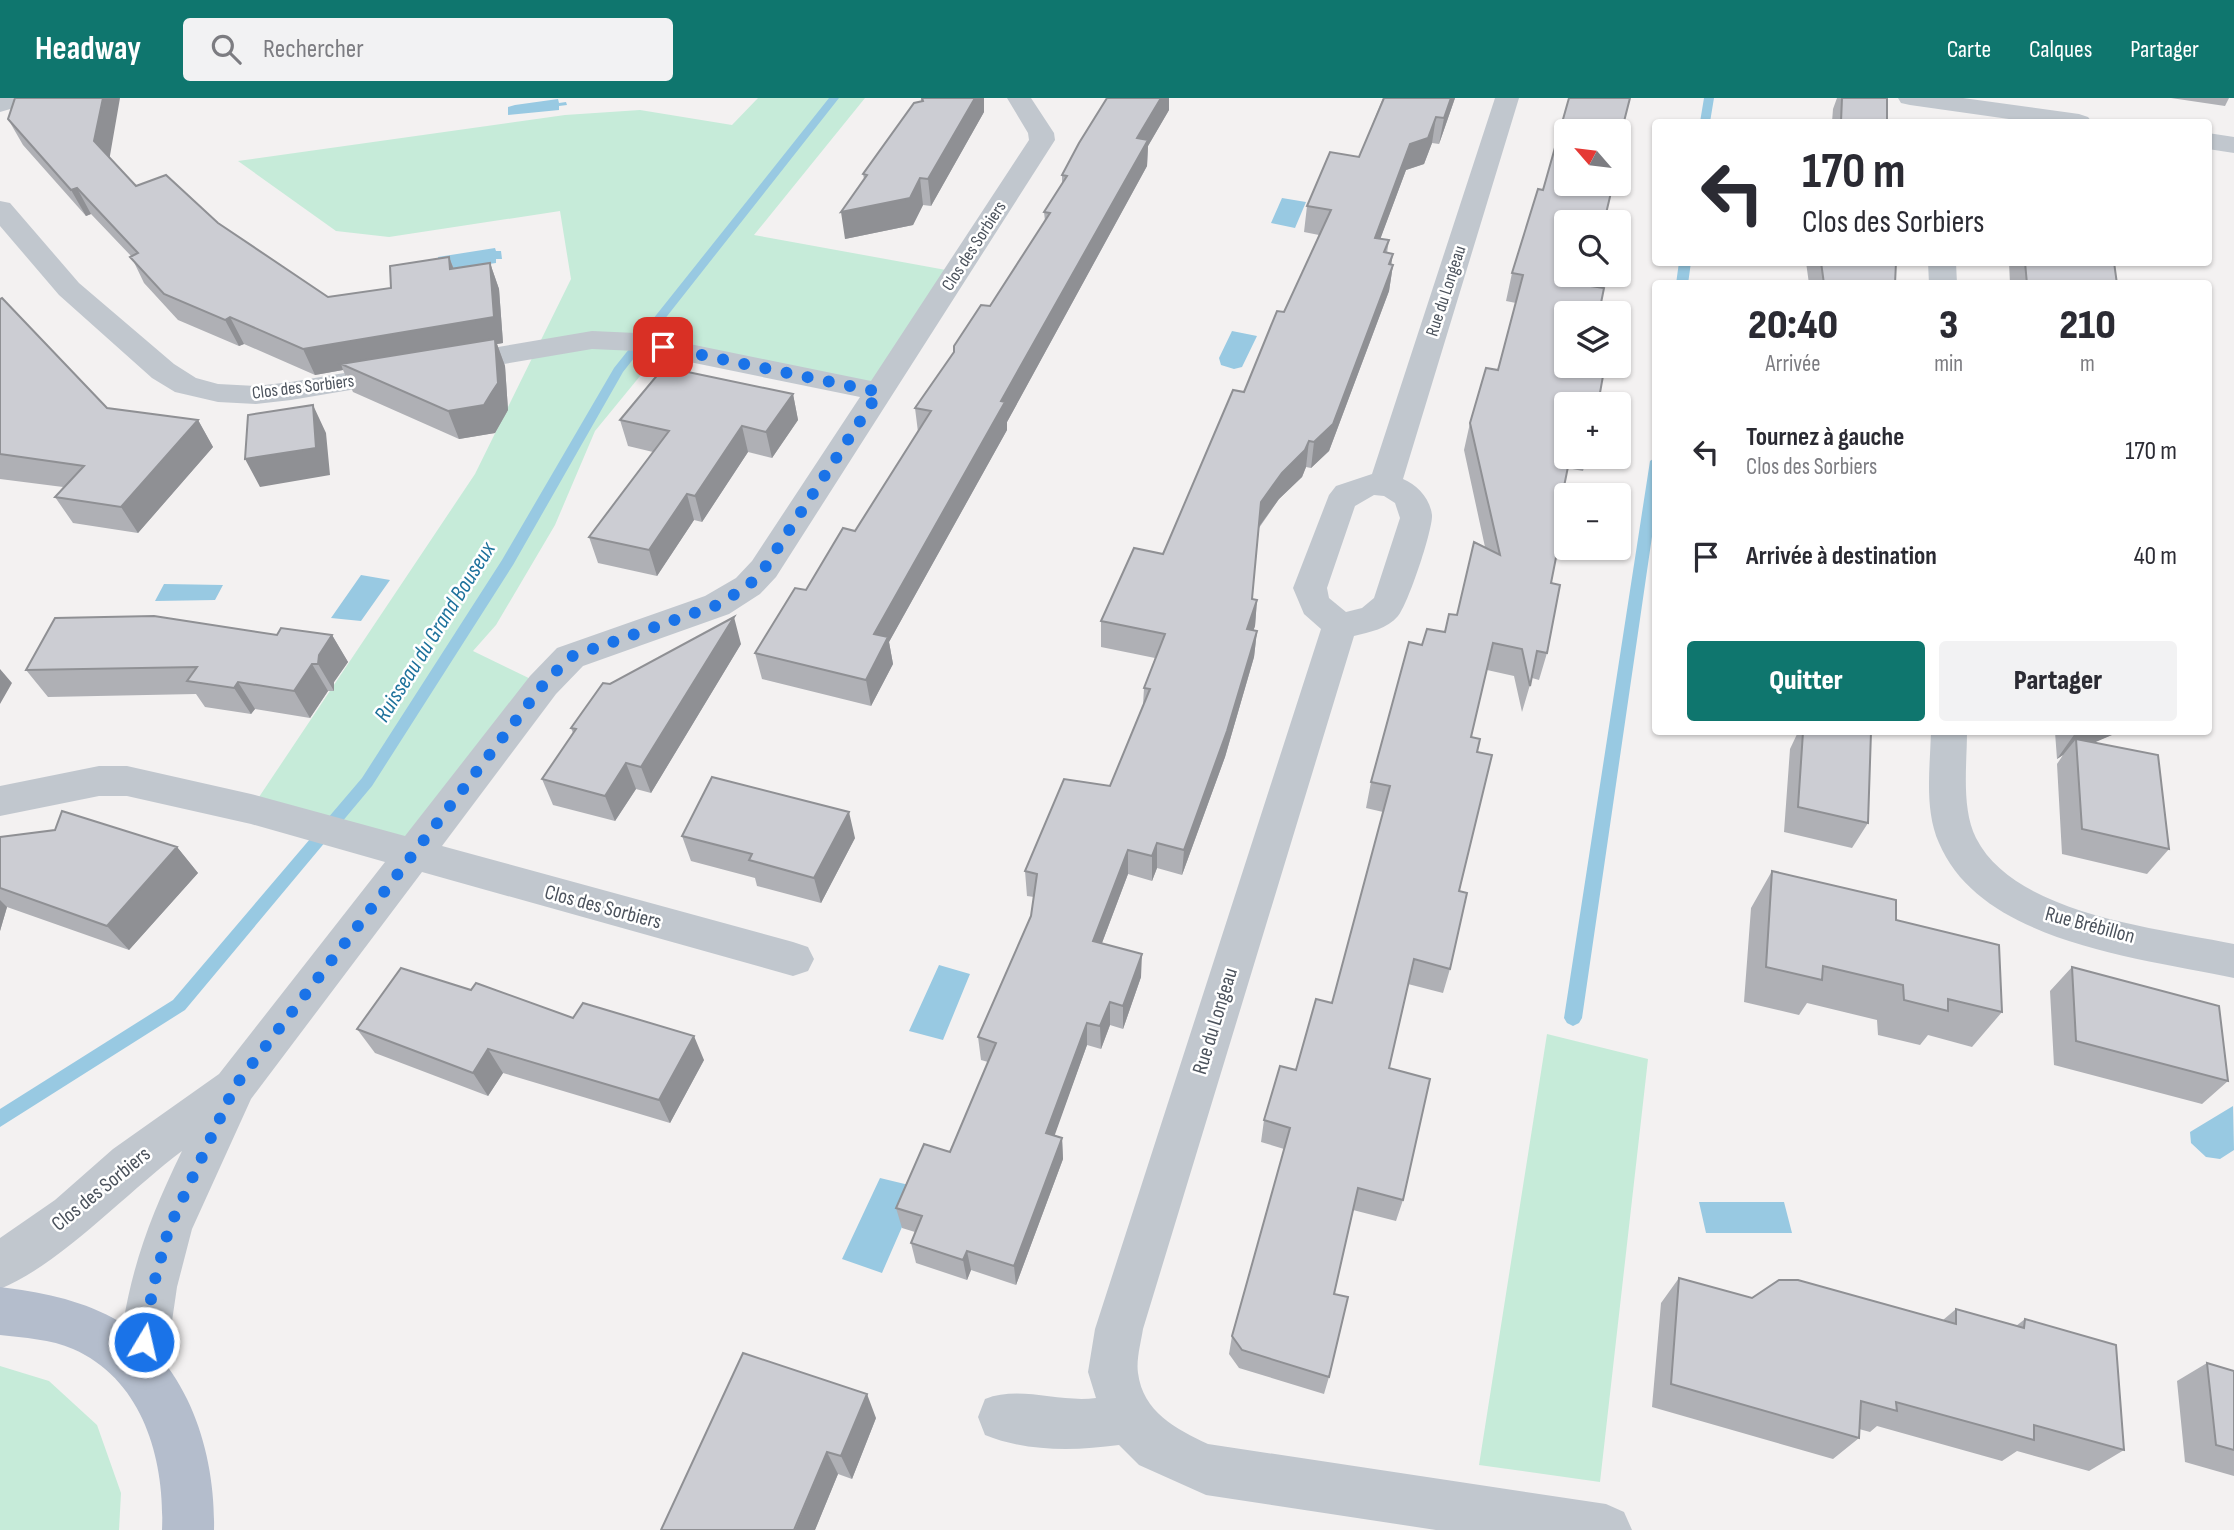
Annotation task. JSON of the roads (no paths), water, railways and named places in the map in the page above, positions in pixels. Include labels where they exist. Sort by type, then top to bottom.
[{"type":"main road","points":[[0,1311],[46,1316],[97,1336],[140,1369],[167,1409],[184,1458],[188,1530]]},
{"type":"street","points":[[0,105],[22,98]]},
{"type":"street","name":"Clos des Sorbiers","points":[[140,1369],[153,1287],[169,1228],[235,1086],[543,685],[570,657],[717,605],[748,586],[764,569],[1042,140],[1041,133],[1019,98]]},
{"type":"street","name":"Rue du Longeau","points":[[1385,484],[1507,98]]},
{"type":"street","points":[[1910,98],[1940,113],[2032,119]]},
{"type":"street","points":[[2212,142],[2234,145]]},
{"type":"street","name":"Clos des Sorbiers","points":[[0,209],[69,289],[163,371],[186,385],[218,393],[256,395],[291,391],[592,340],[659,346],[879,392]]},
{"type":"street","points":[[1385,484],[1409,496],[1415,506],[1416,519],[1390,602],[1383,612],[1371,619],[1340,625],[1317,608],[1310,597],[1310,588],[1340,503],[1358,487],[1385,484]]},
{"type":"street","name":"Rue du Longeau","points":[[1340,625],[1119,1328],[1113,1373],[1128,1419],[1157,1447],[1206,1469],[1606,1530]]},
{"type":"street","name":"Rue Brébillon","points":[[1949,735],[1950,801],[1958,842],[1975,873],[2008,898],[2057,920],[2234,961]]},
{"type":"street","name":"Clos des Sorbiers","points":[[0,801],[99,781],[127,781],[303,824],[793,959]]},
{"type":"street","name":"Clos des Sorbiers","points":[[0,1266],[71,1215],[129,1164],[235,1086]]},
{"type":"street","points":[[1003,1417],[1074,1426],[1128,1419]]},
{"type":"water","points":[[558,99],[559,103],[566,102],[567,105],[559,106],[559,110],[508,115],[508,107]]},
{"type":"water","points":[[1282,198],[1306,202],[1295,228],[1271,223]]},
{"type":"water","points":[[495,248],[496,251],[501,251],[502,259],[496,259],[496,263],[438,271],[438,257]]},
{"type":"water","points":[[1232,331],[1257,336],[1242,367],[1234,369],[1221,365],[1219,358]]},
{"type":"water","points":[[361,575],[390,580],[361,621],[331,618]]},
{"type":"water","points":[[164,584],[223,585],[215,600],[155,601]]},
{"type":"water","points":[[939,965],[970,974],[943,1040],[909,1031]]},
{"type":"water","points":[[2233,1106],[2234,1150],[2220,1159],[2206,1157],[2191,1143],[2190,1132]]},
{"type":"water","points":[[880,1178],[909,1185],[912,1204],[882,1273],[842,1259]]},
{"type":"water","points":[[1699,1202],[1784,1202],[1792,1233],[1706,1233]]},
{"type":"waterway","name":"Ruisseau du Grand Bouseux","points":[[0,1119],[179,1005],[367,782],[508,562],[618,371],[834,98]]},
{"type":"waterway","points":[[1706,119],[1709,98]]},
{"type":"waterway","points":[[1683,280],[1684,266]]},
{"type":"waterway","points":[[1573,1018],[1652,488]]}]
